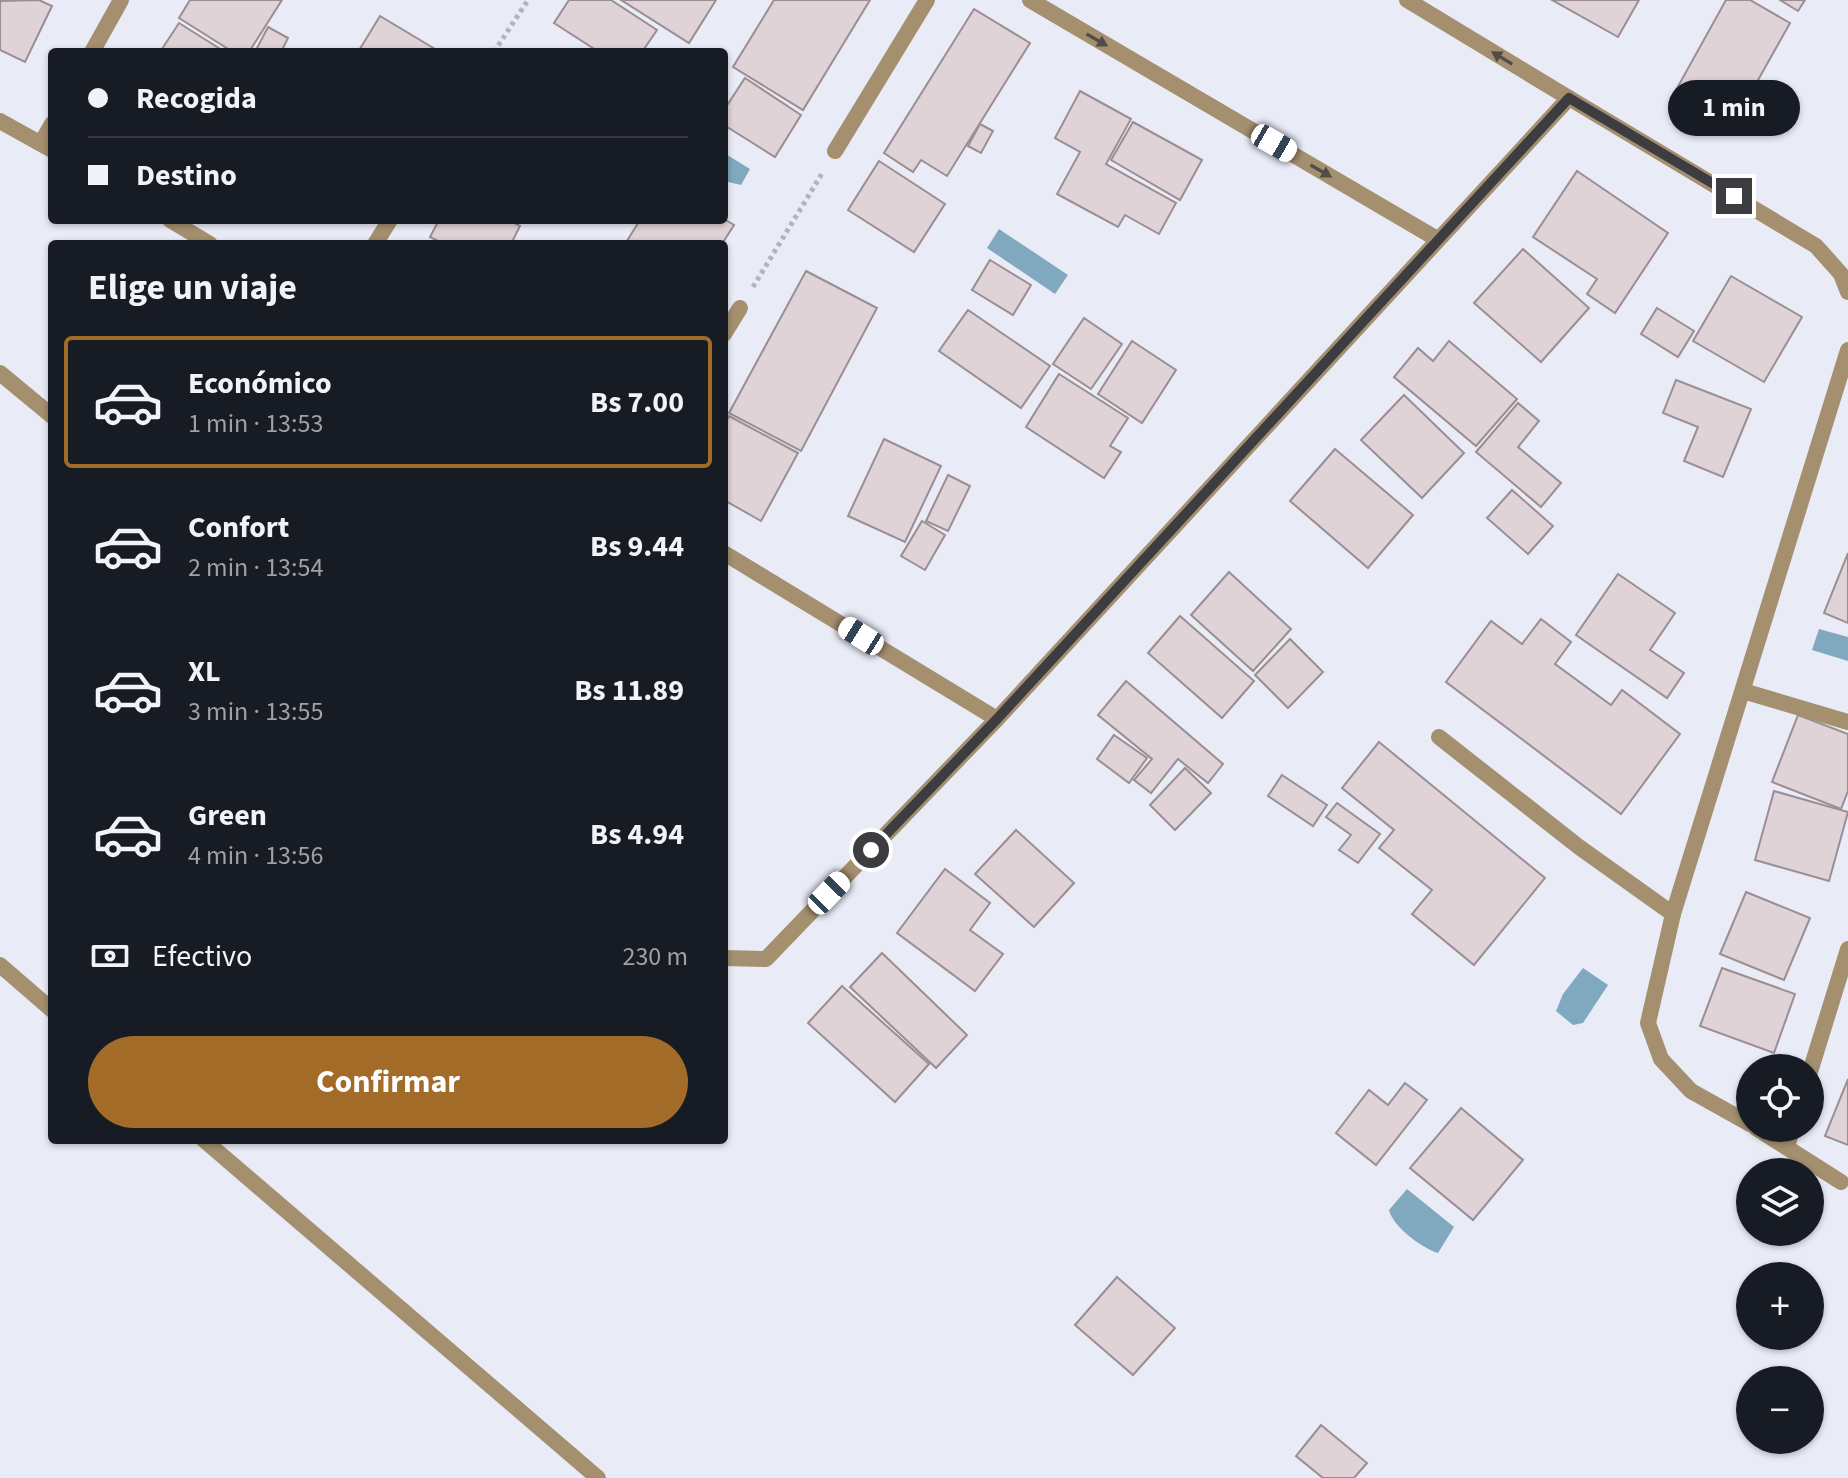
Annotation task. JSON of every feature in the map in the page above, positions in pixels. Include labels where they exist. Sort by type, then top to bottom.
[{"type":"street","points":[[94,48],[121,0]]},
{"type":"street","points":[[835,151],[927,0]]},
{"type":"street","points":[[1030,0],[1437,239]]},
{"type":"street","points":[[1407,0],[1816,246],[1841,274],[1848,292]]},
{"type":"street","points":[[728,958],[766,959],[997,719],[1569,98]]},
{"type":"street","points":[[0,121],[47,146]]},
{"type":"street","points":[[177,224],[203,240]]},
{"type":"street","points":[[728,328],[740,308]]},
{"type":"street","points":[[1736,1116],[1691,1091],[1661,1059],[1648,1023],[1673,914],[1848,350]]},
{"type":"street","points":[[0,373],[48,413]]},
{"type":"street","points":[[728,555],[997,719]]},
{"type":"street","points":[[1743,691],[1848,722]]},
{"type":"street","points":[[1439,737],[1579,847],[1673,914]]},
{"type":"street","points":[[1816,1054],[1848,949]]},
{"type":"street","points":[[0,965],[48,1007]]},
{"type":"street","points":[[1780,1142],[1841,1182]]},
{"type":"street","points":[[1787,1146],[1788,1142]]},
{"type":"street","points":[[209,1144],[598,1478]]},
{"type":"path","points":[[497,48],[528,0]]},
{"type":"path","points":[[740,308],[835,151]]},
{"type":"water","points":[[728,155],[750,169],[741,185],[728,182]]},
{"type":"water","points":[[999,229],[1068,275],[1055,294],[987,248]]},
{"type":"water","points":[[1819,629],[1848,637],[1848,661],[1812,650]]},
{"type":"water","points":[[1583,968],[1608,985],[1583,1023],[1573,1025],[1556,1011],[1563,994]]},
{"type":"water","points":[[1407,1189],[1454,1227],[1438,1253],[1409,1236],[1392,1217],[1389,1210]]},
{"type":"building","points":[[39,0],[52,6],[25,62],[0,50],[0,1]]},
{"type":"building","points":[[190,0],[282,0],[252,48],[227,48],[179,18]]},
{"type":"building","points":[[569,0],[611,0],[657,30],[645,48],[593,48],[554,23]]},
{"type":"building","points":[[621,0],[716,0],[689,43]]},
{"type":"building","points":[[774,0],[870,0],[803,110],[733,67]]},
{"type":"building","points":[[1552,0],[1639,0],[1618,37]]},
{"type":"building","points":[[1726,0],[1750,0],[1790,23],[1734,123],[1676,90]]},
{"type":"building","points":[[1780,0],[1805,0],[1798,11]]},
{"type":"building","points":[[974,9],[1030,43],[947,176],[921,160],[913,172],[884,153]]},
{"type":"building","points":[[380,16],[433,48],[360,48]]},
{"type":"building","points":[[179,23],[219,48],[163,48]]},
{"type":"building","points":[[268,27],[288,38],[283,48],[257,48]]},
{"type":"building","points":[[745,78],[801,115],[775,157],[728,128],[728,104]]},
{"type":"building","points":[[1080,91],[1131,119],[1106,164],[1176,203],[1159,234],[1125,215],[1118,227],[1057,194],[1080,152],[1055,138]]},
{"type":"building","points":[[1133,122],[1202,160],[1180,200],[1111,160]]},
{"type":"building","points":[[980,124],[993,131],[981,153],[968,146]]},
{"type":"building","points":[[879,161],[945,204],[914,252],[848,210]]},
{"type":"building","points":[[1577,171],[1668,233],[1615,313],[1587,294],[1597,279],[1533,237]]},
{"type":"building","points":[[728,221],[734,225],[725,240],[628,240],[638,224],[728,224]]},
{"type":"building","points":[[437,224],[520,226],[513,240],[436,240],[430,237]]},
{"type":"building","points":[[1523,249],[1589,308],[1541,362],[1474,303]]},
{"type":"building","points":[[990,260],[1031,285],[1013,315],[972,290]]},
{"type":"building","points":[[806,271],[877,308],[801,451],[729,413]]},
{"type":"building","points":[[1731,276],[1802,317],[1764,382],[1693,341]]},
{"type":"building","points":[[1657,308],[1694,331],[1678,357],[1641,334]]},
{"type":"building","points":[[968,310],[1050,366],[1021,408],[939,351]]},
{"type":"building","points":[[1084,318],[1122,344],[1091,389],[1053,364]]},
{"type":"building","points":[[1132,341],[1176,370],[1142,423],[1098,394]]},
{"type":"building","points":[[1449,341],[1517,399],[1476,446],[1394,377],[1418,348],[1433,361]]},
{"type":"building","points":[[1059,374],[1128,418],[1110,446],[1121,452],[1104,478],[1026,427]]},
{"type":"building","points":[[1676,380],[1751,409],[1723,477],[1684,461],[1698,427],[1663,413]]},
{"type":"building","points":[[1404,395],[1464,453],[1422,498],[1361,440]]},
{"type":"building","points":[[1518,403],[1539,421],[1518,447],[1561,483],[1541,507],[1476,452]]},
{"type":"building","points":[[728,418],[798,453],[761,521],[728,502]]},
{"type":"building","points":[[884,439],[941,466],[905,542],[848,516]]},
{"type":"building","points":[[1335,449],[1413,515],[1368,568],[1290,501]]},
{"type":"building","points":[[948,475],[970,486],[948,531],[926,521]]},
{"type":"building","points":[[1512,490],[1553,526],[1528,554],[1487,518]]},
{"type":"building","points":[[922,521],[945,535],[925,570],[901,556]]},
{"type":"building","points":[[1848,553],[1848,623],[1824,613]]},
{"type":"building","points":[[1229,572],[1291,629],[1253,671],[1191,615]]},
{"type":"building","points":[[1618,574],[1675,613],[1650,650],[1684,673],[1667,698],[1576,635]]},
{"type":"building","points":[[1180,616],[1254,681],[1222,718],[1148,653]]},
{"type":"building","points":[[1541,619],[1571,642],[1555,664],[1611,705],[1622,690],[1680,734],[1621,814],[1446,682],[1491,621],[1522,644]]},
{"type":"building","points":[[1290,639],[1323,672],[1288,708],[1255,675]]},
{"type":"building","points":[[1126,681],[1223,764],[1208,783],[1178,759],[1151,793],[1134,780],[1152,759],[1098,715]]},
{"type":"building","points":[[1798,715],[1848,734],[1848,791],[1841,809],[1772,782]]},
{"type":"building","points":[[1114,735],[1147,758],[1129,783],[1097,759]]},
{"type":"building","points":[[1379,742],[1545,878],[1474,965],[1412,914],[1432,890],[1379,848],[1394,830],[1342,788]]},
{"type":"building","points":[[1185,768],[1211,793],[1175,830],[1150,805]]},
{"type":"building","points":[[1282,775],[1327,805],[1313,826],[1268,796]]},
{"type":"building","points":[[1774,791],[1848,812],[1829,881],[1755,860]]},
{"type":"building","points":[[1337,803],[1380,834],[1358,863],[1339,850],[1351,835],[1326,817]]},
{"type":"building","points":[[1016,830],[1074,883],[1034,927],[975,874]]},
{"type":"building","points":[[945,869],[990,903],[970,930],[1003,954],[975,991],[897,933]]},
{"type":"building","points":[[1746,892],[1810,918],[1784,980],[1720,954]]},
{"type":"building","points":[[882,953],[967,1035],[936,1068],[850,987]]},
{"type":"building","points":[[1722,968],[1795,994],[1774,1053],[1700,1026]]},
{"type":"building","points":[[842,986],[929,1064],[895,1102],[808,1023]]},
{"type":"building","points":[[1848,1079],[1848,1145],[1825,1136]]},
{"type":"building","points":[[1405,1083],[1427,1100],[1376,1165],[1336,1133],[1369,1090],[1388,1105]]},
{"type":"building","points":[[1461,1108],[1523,1160],[1473,1220],[1410,1168]]},
{"type":"building","points":[[1117,1277],[1175,1328],[1133,1375],[1075,1325]]},
{"type":"building","points":[[1321,1425],[1367,1463],[1354,1478],[1323,1478],[1296,1456]]},
{"type":"route","points":[[871,850],[997,719],[1569,98],[1734,196]]}]
